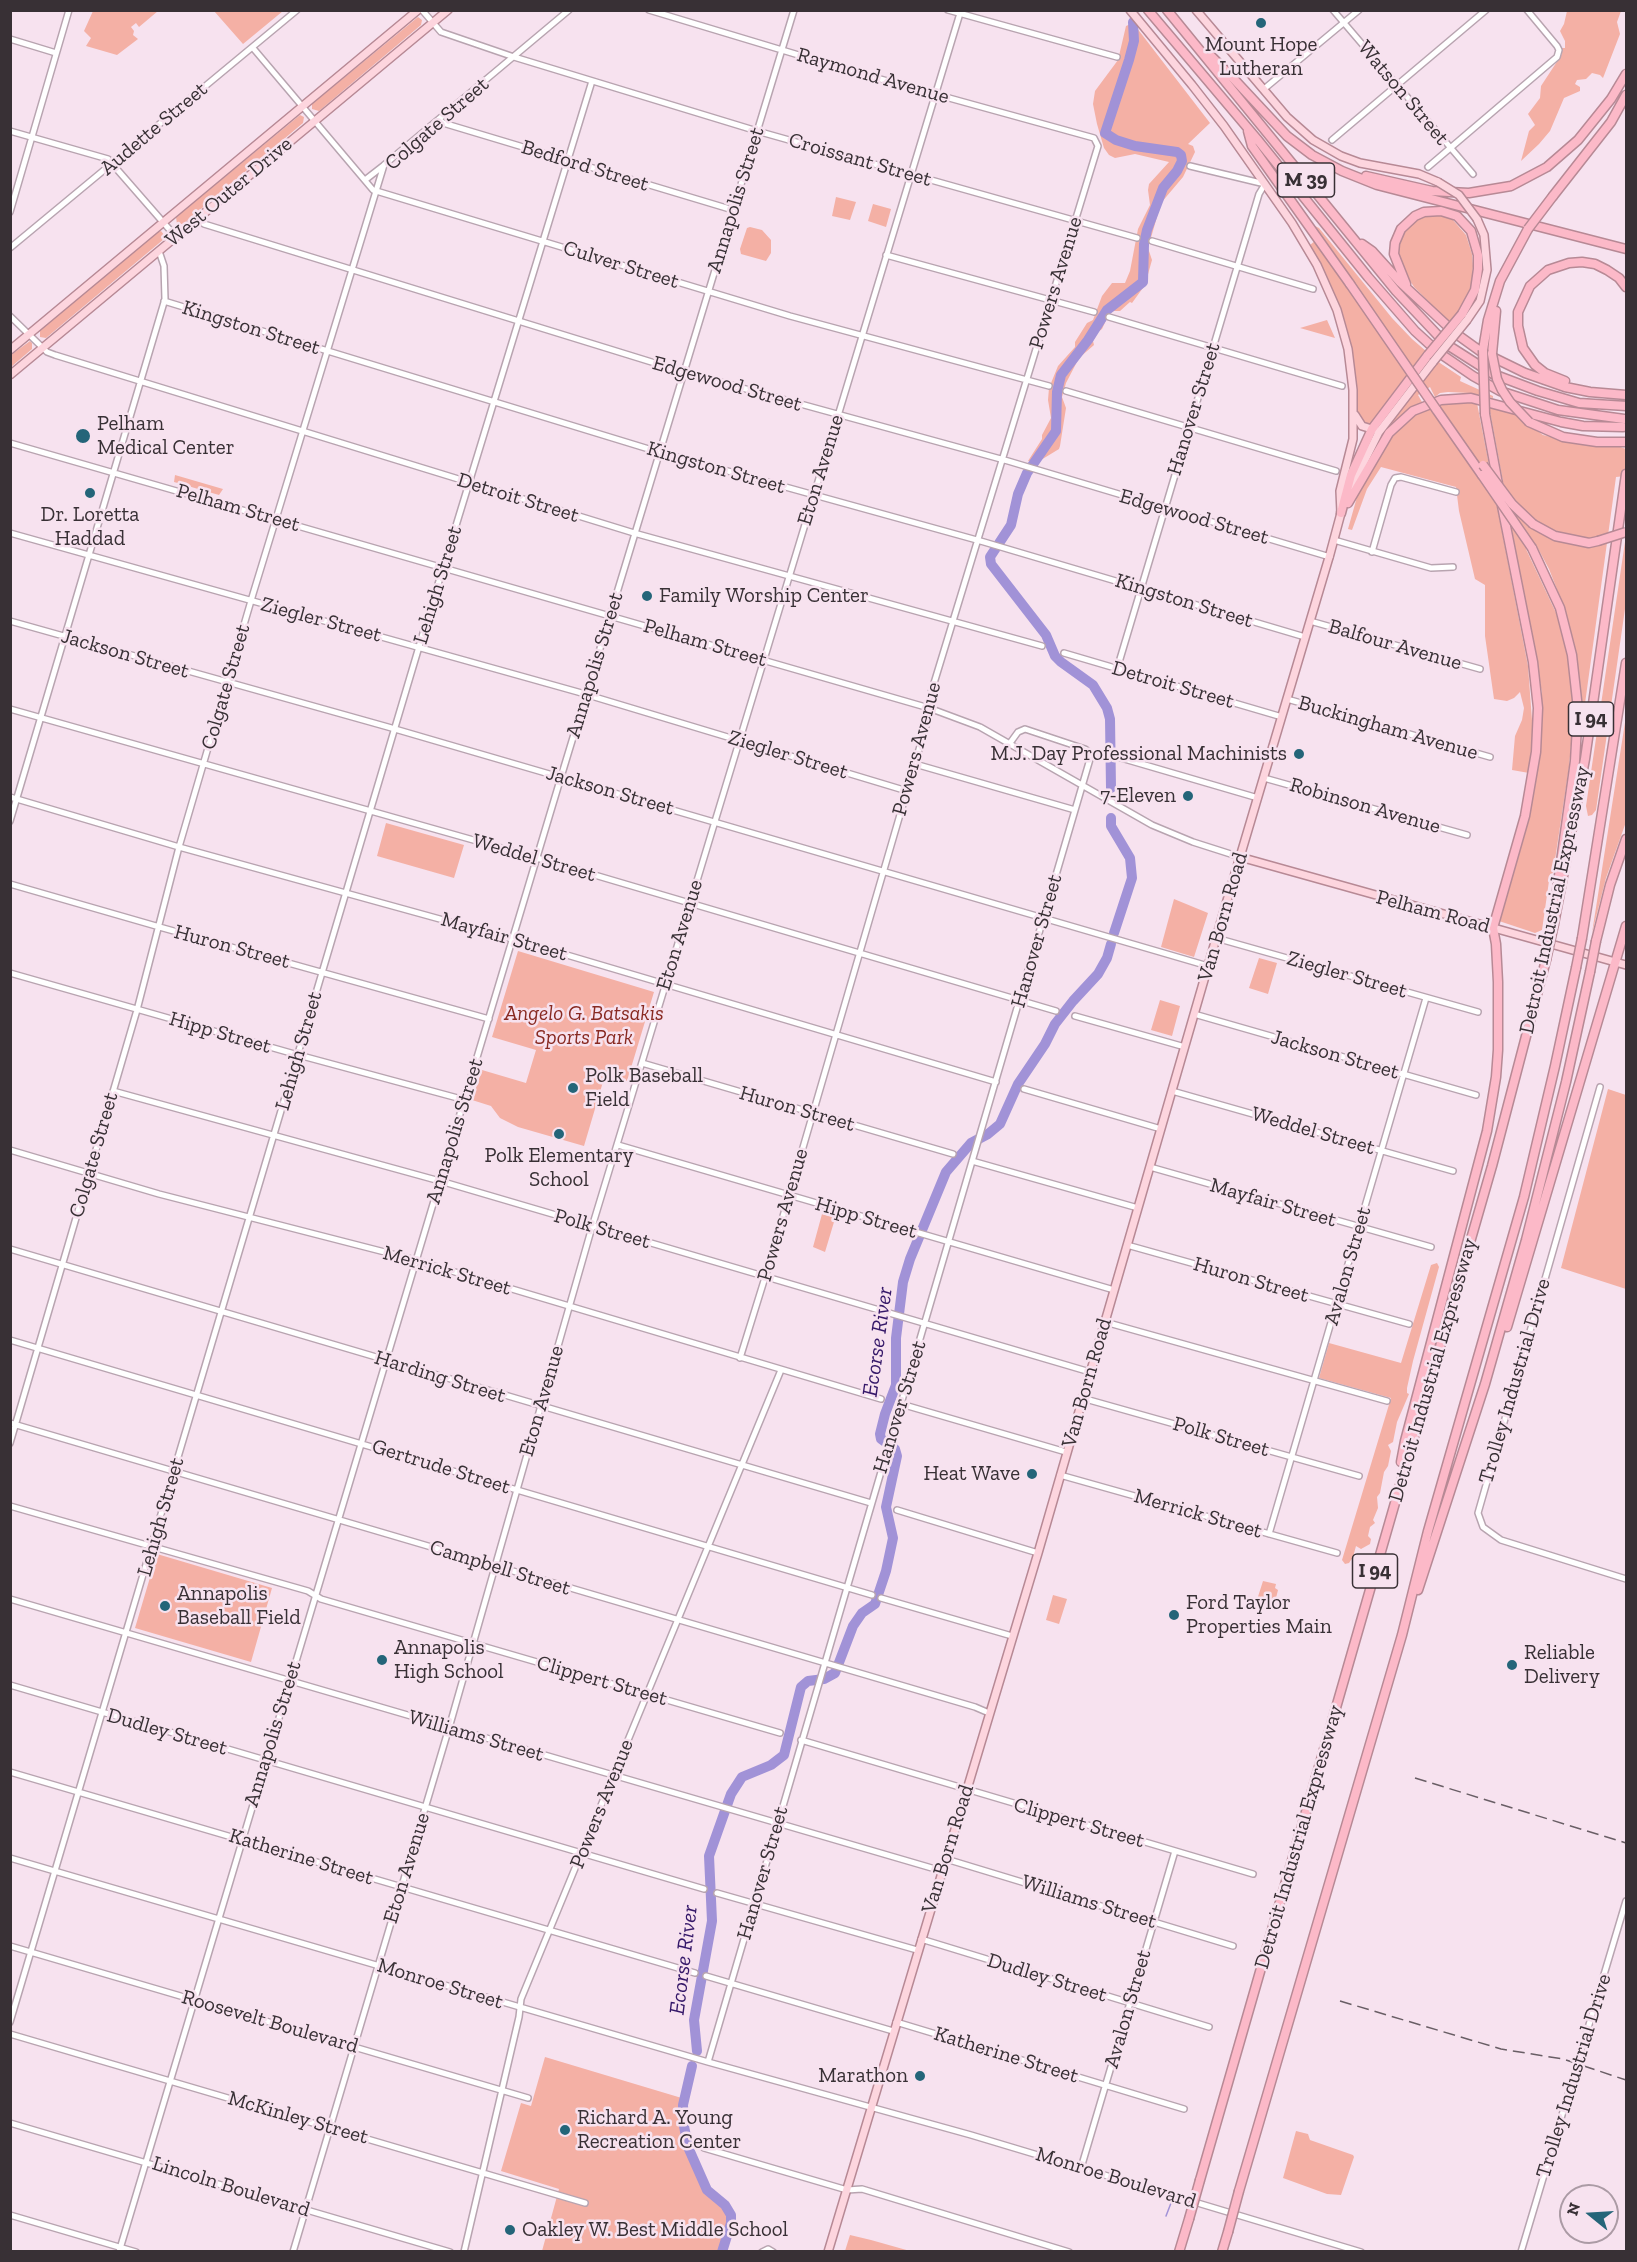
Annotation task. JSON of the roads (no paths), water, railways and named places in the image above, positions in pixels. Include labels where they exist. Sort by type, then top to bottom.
[{"type":"highway","name":"M 39","points":[[1148,10],[1257,139],[1389,302],[1438,352],[1500,391],[1558,411],[1623,423],[1583,426],[1471,398],[1441,400],[1413,411],[1389,433],[1348,503]]},
{"type":"highway","name":"M 39","points":[[1167,10],[1354,240],[1415,313],[1446,344],[1492,374],[1538,392],[1579,403],[1626,406]]},
{"type":"highway","points":[[1186,33],[1232,76],[1287,136],[1329,165],[1377,185],[1626,249]]},
{"type":"highway","points":[[1329,165],[1432,191],[1469,193],[1511,186],[1547,167],[1578,140],[1611,99],[1626,74]]},
{"type":"highway","points":[[1393,1508],[1405,1441],[1488,1131],[1493,1101],[1499,1024],[1496,944],[1493,928],[1530,793],[1536,752],[1538,716],[1533,662],[1485,414],[1493,302],[1500,281],[1528,229],[1611,122],[1626,95]]},
{"type":"highway","points":[[1248,130],[1252,146],[1532,548],[1560,608],[1572,655],[1578,709],[1573,781],[1557,882],[1556,914]]},
{"type":"highway","points":[[1341,513],[1351,475],[1376,430],[1465,317],[1474,290],[1478,255],[1471,231],[1451,214],[1437,211],[1424,212],[1408,221],[1399,234],[1395,257],[1409,290]]},
{"type":"highway","points":[[1354,240],[1372,251],[1455,333],[1480,351],[1506,365],[1565,387],[1590,392],[1626,393]]},
{"type":"highway","points":[[1626,287],[1619,278],[1595,264],[1582,262],[1559,265],[1548,270],[1530,286],[1522,300],[1518,326],[1522,348],[1535,365],[1545,373],[1580,385],[1626,393]]},
{"type":"highway","points":[[1488,352],[1502,390],[1510,402],[1530,422],[1563,438],[1596,442],[1626,442]]},
{"type":"highway","points":[[1445,421],[1519,512],[1539,528],[1555,536],[1589,543],[1609,539],[1626,532]]},
{"type":"highway","name":"Detroit Industrial Expressway","points":[[1179,2252],[1504,1122],[1546,960],[1585,759],[1626,474]]},
{"type":"highway","name":"Detroit Industrial Expressway","points":[[1222,2252],[1402,1635],[1428,1531],[1524,1197],[1582,938],[1626,663]]},
{"type":"highway","points":[[1485,1384],[1546,1162],[1610,885],[1626,841]]},
{"type":"highway","points":[[1402,1635],[1524,1274],[1626,926]]},
{"type":"main road","name":"West Outer Drive","points":[[10,350],[420,10]]},
{"type":"main road","name":"West Outer Drive","points":[[10,375],[448,10]]},
{"type":"main road","name":"Van Born Road","points":[[828,2252],[1038,1553],[1334,540],[1341,513],[1340,491],[1350,456],[1354,415],[1351,363],[1337,310],[1309,251],[1265,184],[1192,85],[1130,10]]},
{"type":"main road","points":[[1196,10],[1299,129],[1327,149],[1360,163],[1419,174],[1459,195],[1477,219],[1485,242],[1487,270],[1483,291],[1465,317]]},
{"type":"main road","points":[[1354,415],[1358,423],[1376,430]]},
{"type":"main road","name":"Van Born Road","points":[[1341,513],[1348,503],[1376,430]]},
{"type":"main road","name":"Pelham Road","points":[[1240,857],[1626,965]]},
{"type":"street","points":[[11,209],[69,10]]},
{"type":"street","name":"Audette Street","points":[[10,248],[297,10]]},
{"type":"street","name":"Croissant Street","points":[[420,10],[441,32],[514,57],[757,131],[1137,238]]},
{"type":"street","name":"Colgate Street","points":[[10,1443],[13,1424],[38,1348],[136,1010],[179,847],[275,519],[384,165],[569,10]]},
{"type":"street","name":"Raymond Avenue","points":[[649,10],[1094,138],[1097,141]]},
{"type":"street","name":"Annapolis Street","points":[[120,2249],[168,2080],[794,10]]},
{"type":"street","points":[[948,10],[1117,57]]},
{"type":"street","name":"Watson Street","points":[[1333,10],[1473,174]]},
{"type":"street","points":[[1264,89],[1359,10]]},
{"type":"street","points":[[1332,140],[1486,10]]},
{"type":"street","points":[[1428,167],[1556,59],[1559,52],[1557,46],[1527,10]]},
{"type":"street","name":"Eton Avenue","points":[[293,2252],[474,1644],[592,1227],[960,12]]},
{"type":"street","points":[[10,39],[56,53]]},
{"type":"street","name":"Culver Street","points":[[253,48],[376,191],[708,292],[1049,386]]},
{"type":"street","name":"Lehigh Street","points":[[10,2022],[321,972],[592,81]]},
{"type":"street","name":"Bedford Street","points":[[439,119],[443,123],[733,210]]},
{"type":"street","points":[[10,131],[108,159],[176,237]]},
{"type":"street","name":"Powers Avenue","points":[[740,1358],[915,764],[931,693],[1076,221],[1098,146],[1097,141]]},
{"type":"street","points":[[365,180],[384,165]]},
{"type":"street","points":[[1190,166],[1265,184]]},
{"type":"street","name":"Hanover Street","points":[[1117,669],[1237,266],[1259,194],[1265,184]]},
{"type":"street","name":"Edgewood Street","points":[[198,219],[204,224],[352,271],[684,372],[1023,465],[1329,556]]},
{"type":"street","points":[[1152,241],[1313,289]]},
{"type":"street","points":[[10,821],[14,798],[41,718],[166,295],[164,266],[159,251]]},
{"type":"street","points":[[886,255],[1094,312]]},
{"type":"street","name":"Kingston Street","points":[[164,301],[660,452],[989,544],[1305,637]]},
{"type":"street","name":"Detroit Street","points":[[10,316],[42,348],[53,355],[634,533],[1042,646]]},
{"type":"street","points":[[1110,317],[1342,386]]},
{"type":"street","points":[[1066,391],[1336,471]]},
{"type":"street","name":"Pelham Street","points":[[10,443],[929,708],[975,725],[1010,743],[1138,818],[1171,833],[1240,857]]},
{"type":"street","points":[[1372,552],[1395,478],[1401,477],[1456,492]]},
{"type":"street","name":"Ziegler Street","points":[[10,533],[586,695],[907,791]]},
{"type":"street","points":[[1334,540],[1431,568],[1453,567]]},
{"type":"street","name":"Jackson Street","points":[[10,621],[395,729],[1208,966]]},
{"type":"street","name":"Balfour Avenue","points":[[1310,621],[1480,669]]},
{"type":"street","name":"Detroit Street","points":[[1064,653],[1282,717]]},
{"type":"street","name":"Buckingham Avenue","points":[[1287,699],[1490,757]]},
{"type":"street","name":"Weddel Street","points":[[10,709],[537,858],[1056,1011]]},
{"type":"street","name":"Hanover Street","points":[[705,2061],[731,1983],[1090,759],[1089,752],[1085,748],[1025,729],[1018,732],[1010,743]]},
{"type":"street","points":[[1121,758],[1258,798]]},
{"type":"street","points":[[915,764],[1075,810]]},
{"type":"street","name":"Robinson Avenue","points":[[1264,778],[1467,835]]},
{"type":"street","name":"Mayfair Street","points":[[14,798],[179,847],[513,939],[996,1082]]},
{"type":"street","name":"Huron Street","points":[[10,884],[489,1019]]},
{"type":"street","name":"Ziegler Street","points":[[1216,938],[1478,1012]]},
{"type":"street","name":"Hipp Street","points":[[10,973],[465,1100]]},
{"type":"street","name":"Avalon Street","points":[[1269,1534],[1426,998]]},
{"type":"street","name":"Jackson Street","points":[[1194,1014],[1476,1095]]},
{"type":"street","points":[[1075,1016],[1185,1047]]},
{"type":"street","name":"Huron Street","points":[[642,1063],[953,1154]]},
{"type":"street","name":"Trolley Industrial Drive","points":[[1600,1088],[1478,1513],[1483,1527],[1501,1540],[1626,1579]]},
{"type":"street","points":[[1024,1089],[1161,1129]]},
{"type":"street","name":"Polk Street","points":[[113,1091],[440,1182],[1090,1372]]},
{"type":"street","name":"Weddel Street","points":[[1172,1091],[1453,1171]]},
{"type":"street","name":"Hipp Street","points":[[618,1145],[1114,1290]]},
{"type":"street","name":"Merrick Street","points":[[10,1150],[250,1218],[416,1260],[881,1399]]},
{"type":"street","points":[[972,1161],[1138,1208]]},
{"type":"street","name":"Mayfair Street","points":[[1150,1167],[1431,1247]]},
{"type":"street","name":"Huron Street","points":[[1127,1245],[1409,1324]]},
{"type":"street","name":"Harding Street","points":[[10,1249],[871,1503]]},
{"type":"street","points":[[1105,1322],[1387,1401]]},
{"type":"street","name":"Gertrude Street","points":[[10,1340],[872,1595]]},
{"type":"street","name":"Powers Avenue","points":[[464,2252],[521,1999],[781,1370]]},
{"type":"street","name":"Polk Street","points":[[1082,1398],[1359,1476]]},
{"type":"street","points":[[901,1404],[1066,1452]]},
{"type":"street","name":"Campbell Street","points":[[13,1424],[989,1713]]},
{"type":"street","name":"Merrick Street","points":[[1060,1475],[1337,1552]]},
{"type":"street","name":"Clippert Street","points":[[10,1506],[308,1591],[321,1599],[780,1733]]},
{"type":"street","points":[[897,1510],[1038,1553]]},
{"type":"street","points":[[881,1598],[1012,1636]]},
{"type":"street","name":"Williams Street","points":[[10,1599],[942,1871]]},
{"type":"street","name":"Dudley Street","points":[[10,1686],[704,1889]]},
{"type":"street","name":"Clippert Street","points":[[801,1740],[1253,1874]]},
{"type":"street","name":"Katherine Street","points":[[10,1772],[695,1973]]},
{"type":"street","name":"Avalon Street","points":[[1081,2168],[1175,1851]]},
{"type":"street","name":"Monroe Street","points":[[10,1858],[687,2056],[871,2107]]},
{"type":"street","name":"Williams Street","points":[[946,1859],[1233,1946]]},
{"type":"street","points":[[717,1893],[917,1950]]},
{"type":"street","name":"Trolley Industrial Drive","points":[[1521,2252],[1626,1901]]},
{"type":"street","name":"Dudley Street","points":[[921,1939],[1209,2027]]},
{"type":"street","name":"Roosevelt Boulevard","points":[[10,1946],[528,2098]]},
{"type":"street","points":[[706,1976],[893,2031]]},
{"type":"street","name":"Katherine Street","points":[[896,2022],[1184,2109]]},
{"type":"street","name":"McKinley Street","points":[[10,2034],[585,2203]]},
{"type":"street","name":"Monroe Boulevard","points":[[871,2107],[1361,2252]]},
{"type":"street","name":"Lincoln Boulevard","points":[[10,2123],[450,2252]]},
{"type":"street","points":[[704,2148],[847,2190],[862,2189],[1069,2252]]},
{"type":"street","points":[[10,2215],[136,2252]]},
{"type":"street","points":[[762,2252],[768,2249],[773,2252]]},
{"type":"waterway","name":"Ecorse River","points":[[1111,788],[1110,719],[1107,708],[1093,685],[1055,656],[1046,635],[991,564],[990,557],[1011,525],[1018,494],[1027,473],[1056,431],[1057,392],[1061,375],[1088,340],[1107,310],[1143,282],[1144,244],[1147,230],[1163,188],[1182,161],[1181,155],[1177,152],[1135,146],[1116,140],[1105,133],[1134,41],[1133,22]]},
{"type":"waterway","name":"Ecorse River","points":[[1111,818],[1111,826],[1130,858],[1132,878],[1114,933]]},
{"type":"waterway","name":"Ecorse River","points":[[697,2051],[694,2020],[712,1921],[709,1856],[731,1794],[742,1777],[771,1765],[784,1755],[801,1687],[808,1681],[824,1679],[835,1673],[853,1626],[862,1613],[875,1604],[886,1571],[893,1538],[886,1507],[897,1456],[895,1449],[881,1439],[880,1434],[896,1385],[896,1338],[903,1282],[910,1259],[946,1172],[971,1143],[1000,1124],[1018,1084],[1045,1044],[1055,1024],[1098,974],[1107,958],[1111,944]]},
{"type":"waterway","name":"Ecorse River","points":[[692,2066],[683,2105],[684,2126],[688,2147],[707,2190],[725,2205],[731,2215],[731,2223],[722,2252]]},
{"type":"waterway","points":[[1166,2216],[1171,2203]]},
{"type":"railway","points":[[1415,1778],[1626,1843]]},
{"type":"railway","points":[[1340,2001],[1501,2049],[1563,2059],[1626,2080]]},
{"type":"place","name":"Mount Hope Lutheran","points":[[1261,23]]},
{"type":"place","name":"Pelham Medical Center","points":[[83,436]]},
{"type":"place","name":"Dr. Loretta Haddad","points":[[90,493]]},
{"type":"place","name":"Family Worship Center","points":[[647,596]]},
{"type":"place","name":"M.J. Day Professional Machinists","points":[[1299,754]]},
{"type":"place","name":"7-Eleven","points":[[1188,796]]},
{"type":"place","name":"Polk Baseball Field","points":[[573,1088]]},
{"type":"place","name":"Polk Elementary School","points":[[559,1134]]},
{"type":"place","name":"Heat Wave","points":[[1032,1474]]},
{"type":"place","name":"Annapolis Baseball Field","points":[[165,1606]]},
{"type":"place","name":"Ford Taylor Properties Main","points":[[1174,1615]]},
{"type":"place","name":"Annapolis High School","points":[[382,1660]]},
{"type":"place","name":"Reliable Delivery","points":[[1512,1665]]},
{"type":"place","name":"Marathon","points":[[920,2076]]},
{"type":"place","name":"Richard A. Young Recreation Center","points":[[565,2130]]},
{"type":"place","name":"Oakley W. Best Middle School","points":[[510,2230]]},
{"type":"park label","name":"Angelo G. Batsakis Sports Park","points":[[584,1026]]}]
